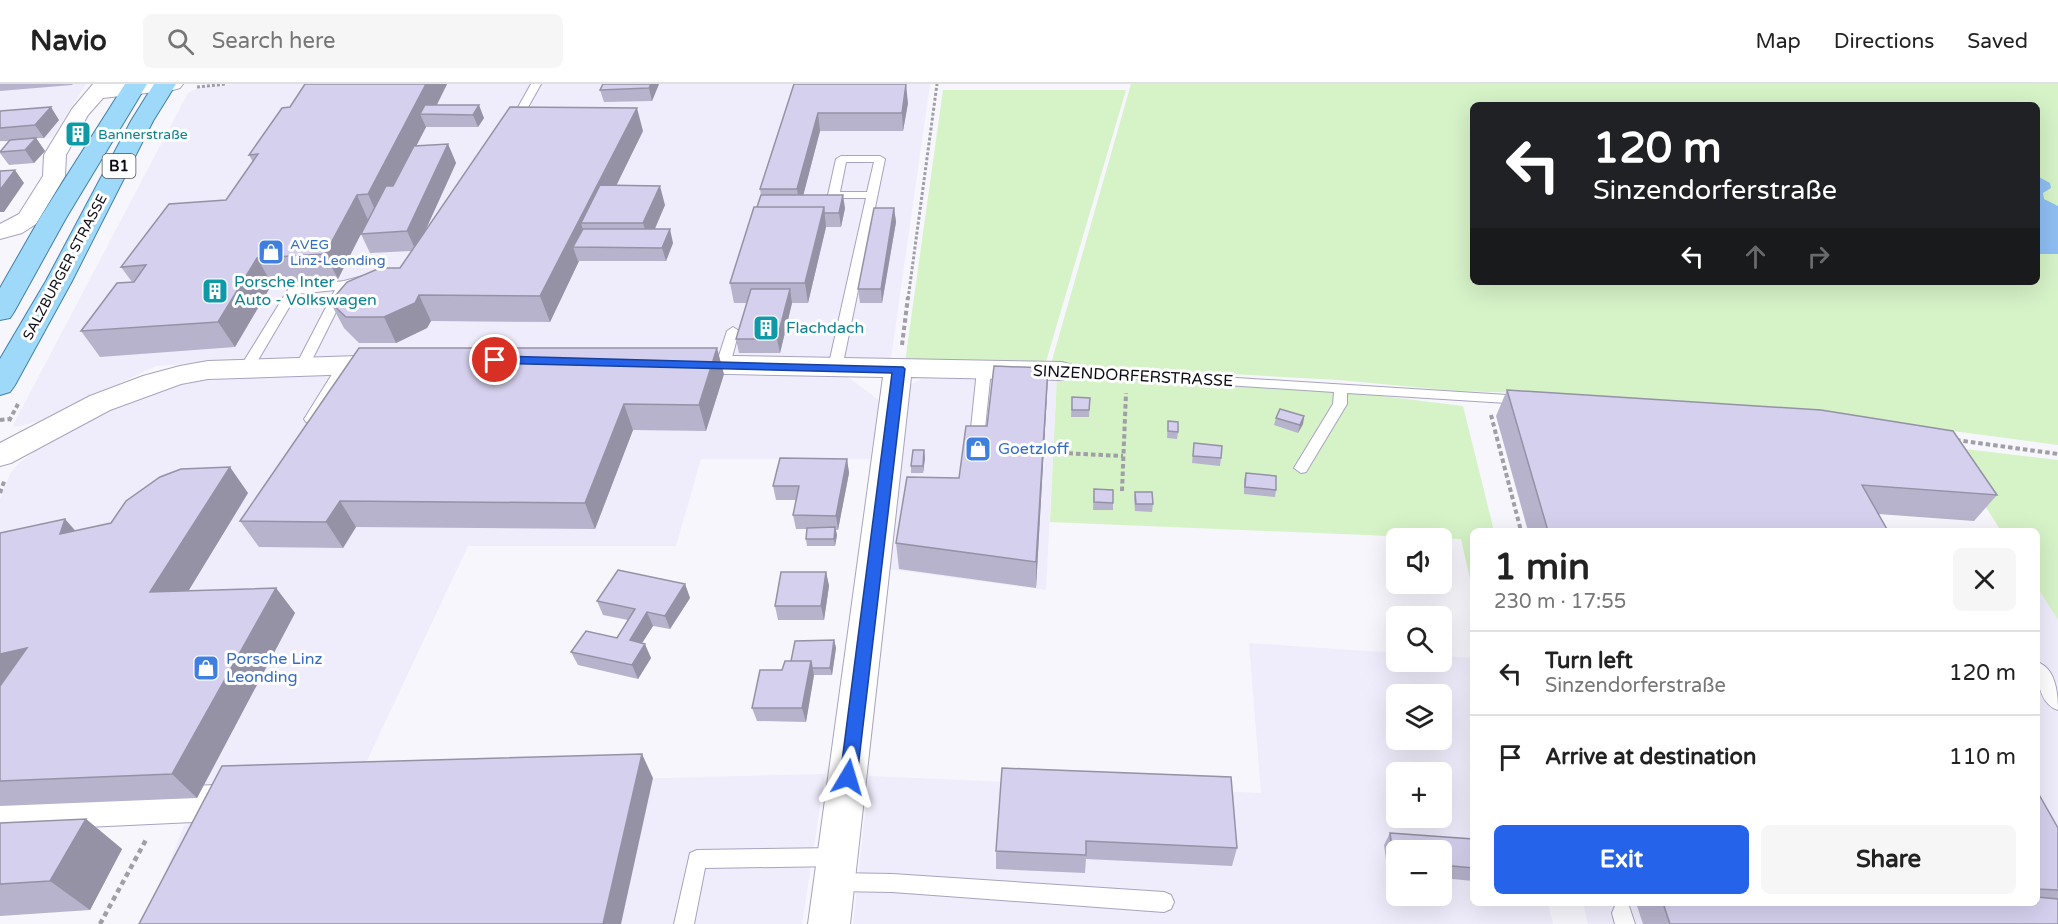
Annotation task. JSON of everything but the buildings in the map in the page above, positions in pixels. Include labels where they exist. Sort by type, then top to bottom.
[{"type":"main road","name":"SALZBURGER STRASSE","points":[[0,385],[59,280],[142,121],[172,85]]},
{"type":"main road","name":"SALZBURGER STRASSE","points":[[0,312],[53,218],[135,86]]},
{"type":"street","points":[[0,232],[13,228],[28,219],[54,176],[55,155],[80,113],[100,89],[172,85]]},
{"type":"street","points":[[0,456],[46,430],[152,381],[181,373],[413,363]]},
{"type":"street","name":"SINZENDORFERSTRASSE","points":[[651,363],[1062,371]]},
{"type":"street","points":[[829,924],[898,369]]},
{"type":"street","points":[[0,813],[210,813]]},
{"type":"lane","points":[[508,133],[536,84]]},
{"type":"lane","points":[[835,368],[873,195],[880,159],[841,159],[834,195],[873,195]]},
{"type":"lane","points":[[246,369],[293,291],[344,285],[375,276]]},
{"type":"lane","points":[[302,367],[344,285]]},
{"type":"lane","points":[[723,365],[733,331]]},
{"type":"lane","points":[[300,436],[344,366]]},
{"type":"lane","points":[[977,438],[984,370]]},
{"type":"lane","name":"SINZENDORFERSTRASSE","points":[[1062,371],[1540,401]]},
{"type":"lane","points":[[1301,468],[1340,404],[1341,387]]},
{"type":"lane","points":[[2040,674],[2058,703]]},
{"type":"lane","points":[[684,924],[697,859],[836,870],[892,883],[1164,902]]},
{"type":"path","points":[[172,85],[226,84]]},
{"type":"path","points":[[898,369],[937,84]]},
{"type":"path","points":[[1122,491],[1126,375]]},
{"type":"path","points":[[1486,397],[1520,528]]},
{"type":"path","points":[[0,420],[10,419]]},
{"type":"path","points":[[1945,438],[2058,454]]},
{"type":"path","points":[[1061,453],[1123,456]]},
{"type":"path","points":[[100,924],[149,834]]},
{"type":"shaded area","points":[[0,84],[86,84],[52,138],[0,142]]},
{"type":"shaded area","points":[[236,84],[930,84],[891,358],[887,361],[235,361],[156,366],[37,422],[15,427],[13,425],[188,93],[199,87]]},
{"type":"shaded area","points":[[446,372],[848,377],[880,401],[870,459],[701,459],[676,546],[468,546],[355,786],[825,774],[802,924],[144,924],[184,826],[243,792],[0,804],[0,499],[10,474],[19,463],[46,443],[143,394],[142,392],[208,378]]},
{"type":"shaded area","name":"Goetzloff","points":[[927,376],[1057,376],[1046,590],[888,569],[909,392],[911,384]]},
{"type":"shaded area","points":[[2040,592],[2058,620],[2058,924],[1588,924],[1584,906],[2040,906]]},
{"type":"shaded area","points":[[1249,643],[1386,652],[1386,672],[1452,672],[1452,657],[1470,658],[1470,906],[1549,906],[1553,924],[853,924],[869,776],[1261,793]]},
{"type":"green space","points":[[1131,84],[2058,84],[2058,445],[1809,412],[1566,394],[1456,391],[1339,380],[1051,364]]},
{"type":"green space","points":[[943,90],[1126,90],[1045,365],[905,362]]},
{"type":"green space","points":[[1057,376],[1357,393],[1463,406],[1493,528],[1470,528],[1470,579],[1461,539],[1452,539],[1452,528],[1386,528],[1386,536],[1050,522]]},
{"type":"green space","points":[[1948,447],[2058,460],[2058,620],[2040,592],[2040,528],[1999,528]]},
{"type":"water","points":[[2040,178],[2050,183],[2051,188],[2043,193],[2044,199],[2058,206],[2058,254],[2040,254]]},
{"type":"place","name":"Bannerstraße","points":[[78,134]]},
{"type":"place","name":"AVEG Linz-Leonding","points":[[271,252]]},
{"type":"place","name":"Porsche Inter Auto - Volkswagen","points":[[215,291]]},
{"type":"place","name":"Flachdach","points":[[766,328]]},
{"type":"place","name":"Goetzloff","points":[[978,449]]},
{"type":"place","name":"Porsche Linz Leonding","points":[[206,668]]},
{"type":"route","points":[[495,360],[898,369],[848,777]]}]
